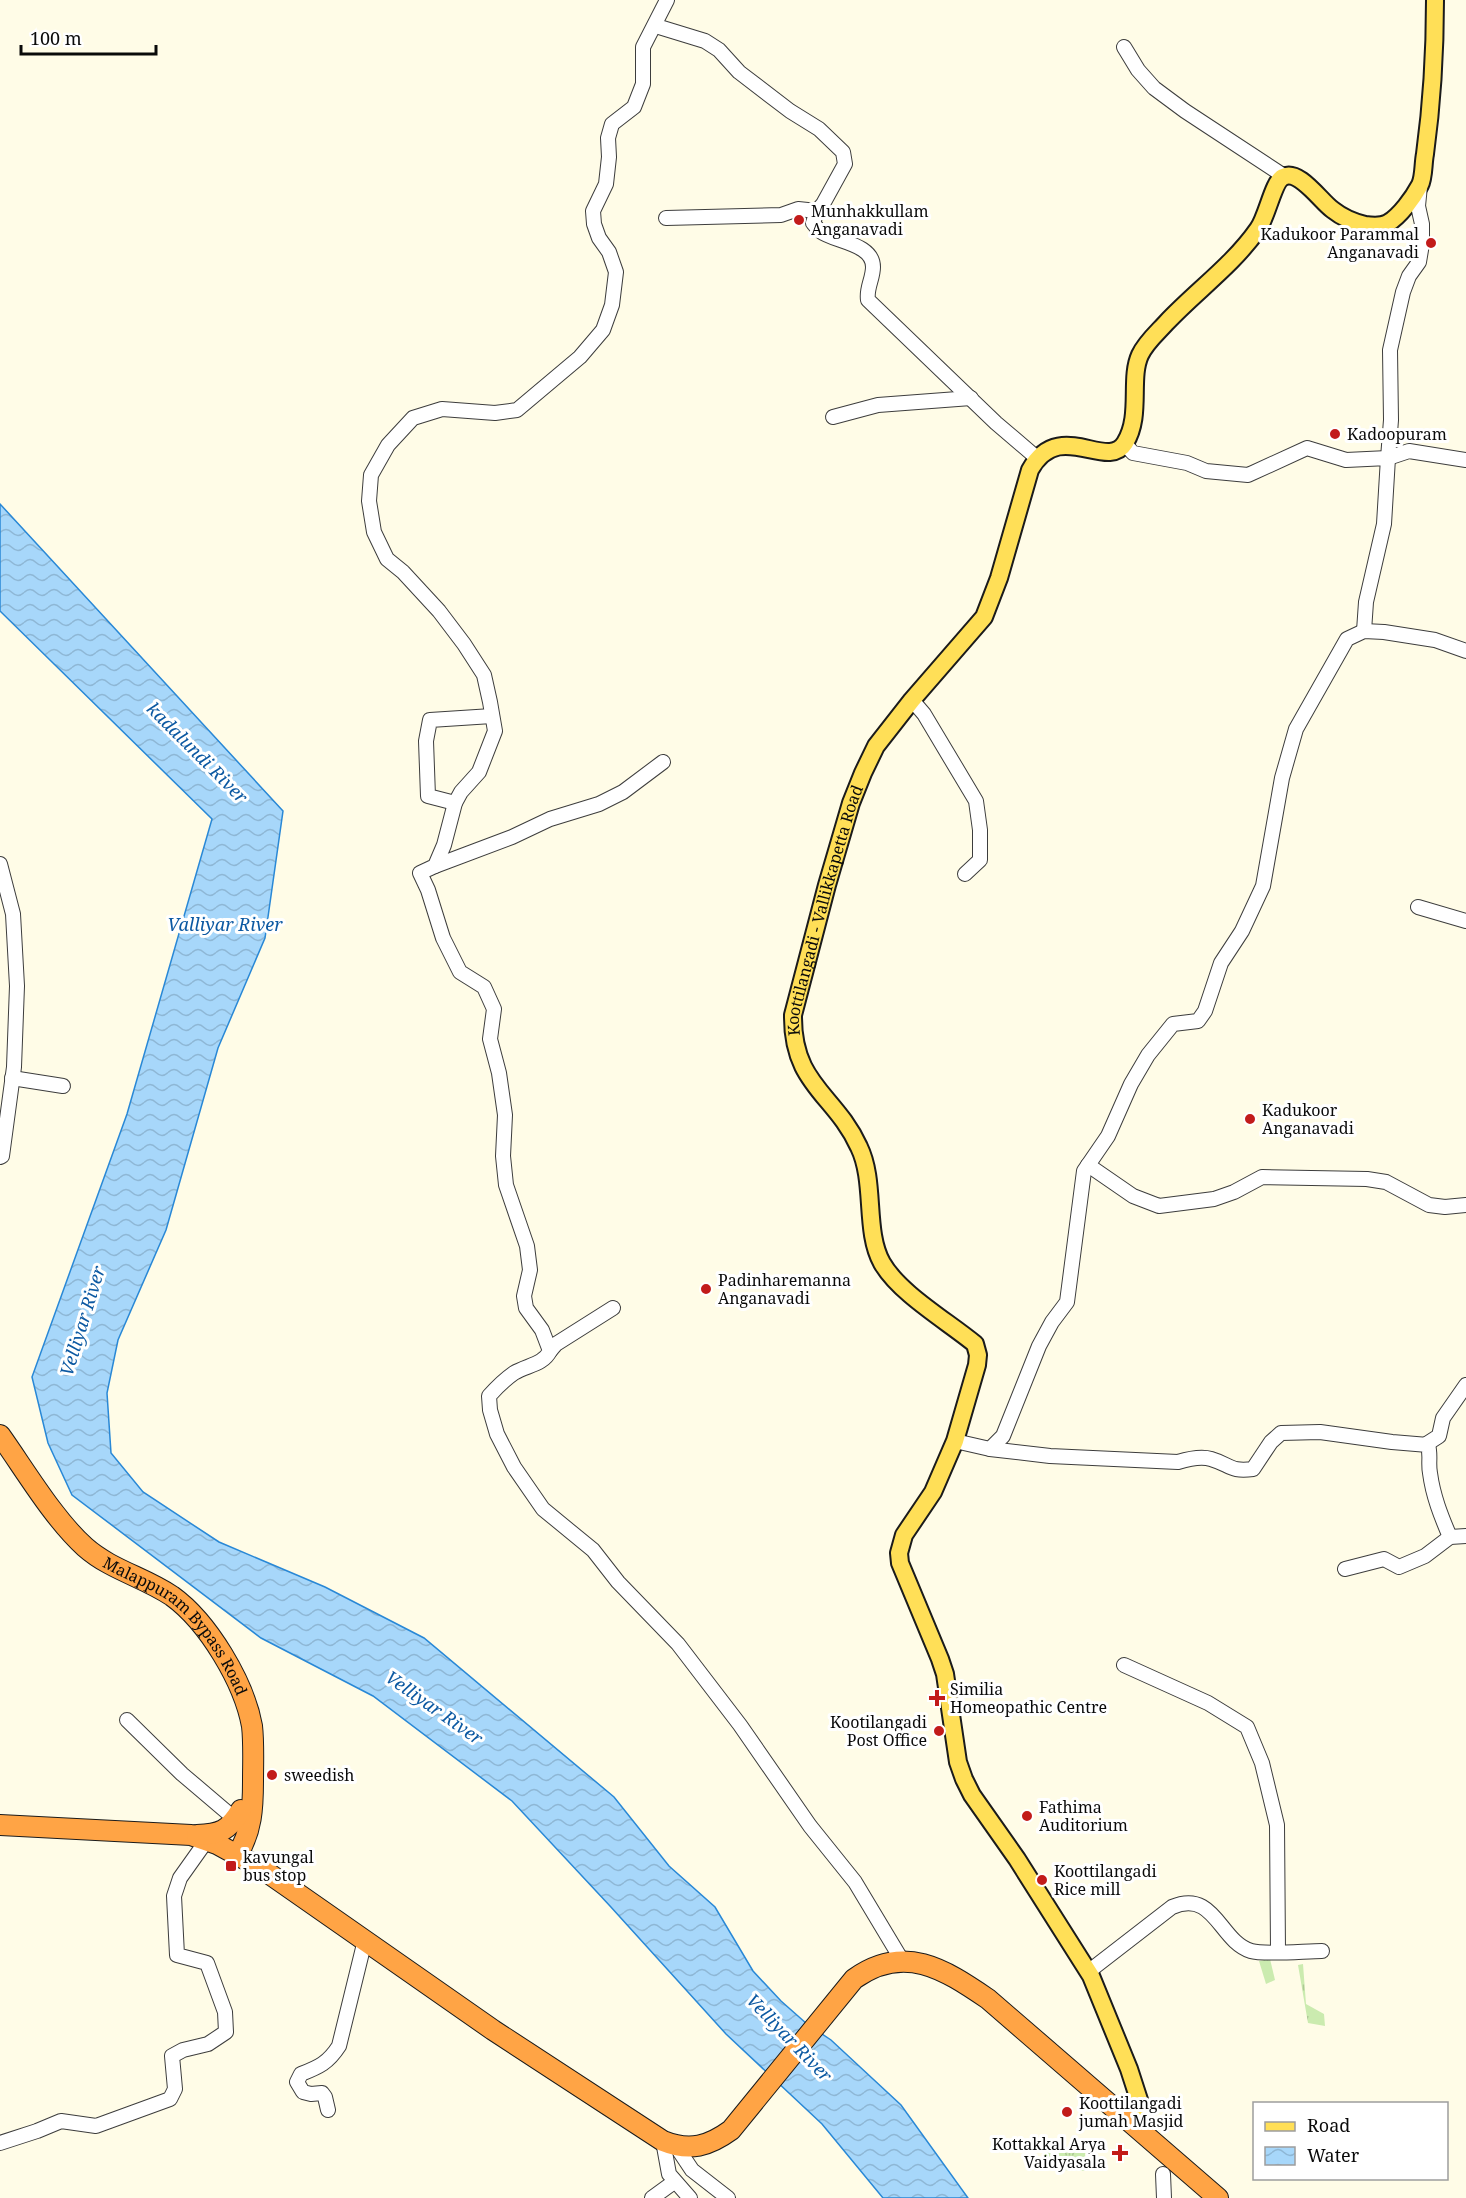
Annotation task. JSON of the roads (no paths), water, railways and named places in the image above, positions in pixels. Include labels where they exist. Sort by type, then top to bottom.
[{"type":"highway","name":"Malappuram Bypass Road","points":[[0,1435],[45,1500],[84,1546],[105,1563],[172,1597],[201,1624],[228,1665],[252,1726],[243,1813],[232,1852]]},
{"type":"highway","name":"Malappuram Bypass Road","points":[[0,1454],[36,1507],[76,1554],[99,1573],[166,1606],[192,1631],[218,1671],[232,1700],[240,1728],[243,1813]]},
{"type":"highway","points":[[0,1825],[199,1838],[217,1834],[243,1813],[261,1868]]},
{"type":"highway","points":[[199,1838],[261,1868],[493,2030],[670,2144],[694,2147],[715,2141],[731,2130],[854,1979],[869,1968],[891,1962],[913,1961],[936,1968],[959,1979],[988,1999],[1145,2130],[1218,2198]]},
{"type":"main road","points":[[1037,458],[1056,445],[1096,451],[1119,450],[1125,444],[1134,415],[1137,367],[1144,348],[1191,297],[1226,267],[1258,229],[1266,217],[1277,182],[1284,176],[1292,175],[1299,178],[1333,211],[1353,222],[1371,226],[1387,224],[1401,213],[1420,184],[1429,124],[1435,0]]},
{"type":"main road","name":"Koottilangadi - Vallikkapetta Road","points":[[1037,458],[1030,470],[999,578],[984,618],[912,700],[876,746],[863,773],[851,803],[805,968],[794,1016],[793,1037],[798,1058],[807,1075],[851,1131],[860,1148],[871,1200],[874,1243],[882,1262],[894,1280],[975,1344],[978,1355],[977,1365],[955,1441],[933,1492],[904,1535],[899,1553],[900,1563],[945,1674],[958,1762],[964,1779],[972,1795],[1017,1859],[1088,1971],[1129,2069],[1140,2103],[1145,2130]]},
{"type":"street","points":[[435,866],[444,845],[455,803],[461,792],[479,772],[495,731],[484,675],[439,611],[403,572],[387,559],[374,532],[369,501],[371,475],[388,445],[413,418],[442,409],[495,413],[517,410],[580,357],[603,330],[612,305],[616,272],[609,252],[599,238],[594,224],[594,211],[606,184],[609,157],[608,138],[612,124],[634,107],[643,84],[644,47],[656,26],[663,2]]},
{"type":"street","points":[[656,26],[705,40],[719,50],[739,72],[790,111],[819,129],[843,152],[844,164],[817,211],[813,223],[820,231],[860,248],[869,256],[874,266],[866,292],[868,300],[1037,458]]},
{"type":"street","points":[[1124,47],[1138,70],[1154,88],[1284,176]]},
{"type":"street","points":[[1364,631],[1366,602],[1384,524],[1391,420],[1390,351],[1403,292],[1409,276],[1419,262],[1422,244],[1422,224],[1418,206],[1420,184]]},
{"type":"street","points":[[666,218],[781,215],[798,209],[817,211]]},
{"type":"street","points":[[833,417],[878,405],[971,398]]},
{"type":"street","points":[[1125,444],[1133,453],[1187,463],[1206,471],[1248,476],[1307,448],[1346,460],[1388,458],[1409,451],[1466,460]]},
{"type":"street","points":[[990,1449],[1003,1436],[1039,1346],[1052,1322],[1067,1302],[1084,1171],[1108,1136],[1131,1084],[1154,1048],[1173,1024],[1198,1021],[1205,1011],[1221,963],[1242,931],[1263,886],[1282,778],[1296,729],[1347,639],[1364,631],[1384,632],[1435,640],[1466,651]]},
{"type":"street","points":[[912,700],[924,714],[976,801],[980,830],[980,860],[965,874]]},
{"type":"street","points":[[455,803],[428,796],[426,741],[430,720],[492,716]]},
{"type":"street","points":[[550,1351],[542,1330],[526,1308],[524,1296],[530,1270],[527,1246],[506,1185],[503,1156],[505,1115],[499,1073],[490,1039],[494,1009],[484,987],[460,972],[443,938],[428,890],[420,873],[512,837],[550,819],[599,804],[623,792],[663,762]]},
{"type":"street","points":[[0,864],[13,914],[17,986],[2,1156],[0,1157]]},
{"type":"street","points":[[1418,908],[1466,921]]},
{"type":"street","points":[[8,1071],[63,1086]]},
{"type":"street","points":[[1088,1166],[1133,1196],[1159,1206],[1214,1199],[1234,1192],[1262,1176],[1367,1179],[1386,1182],[1429,1204],[1445,1207],[1466,1205]]},
{"type":"street","points":[[613,1308],[556,1344],[546,1359],[516,1372],[500,1384],[489,1396],[490,1410],[497,1434],[514,1467],[543,1509],[594,1550],[618,1582],[678,1644],[698,1670],[774,1772],[810,1826],[855,1882],[903,1962]]},
{"type":"street","points":[[955,1441],[990,1449],[1050,1456],[1178,1462],[1191,1458],[1209,1458],[1238,1471],[1252,1469],[1271,1442],[1281,1433],[1320,1432],[1425,1444],[1439,1436],[1443,1418],[1466,1384]]},
{"type":"street","points":[[1425,1444],[1428,1445],[1430,1453],[1429,1470],[1433,1494],[1450,1537]]},
{"type":"street","points":[[1345,1569],[1384,1559],[1399,1567],[1419,1559],[1450,1537],[1466,1536]]},
{"type":"street","points":[[1124,1665],[1208,1703],[1247,1727],[1262,1763],[1277,1825],[1278,1951]]},
{"type":"street","points":[[127,1720],[182,1774],[243,1813]]},
{"type":"street","points":[[0,2143],[61,2121],[96,2126],[170,2099],[176,2089],[172,2056],[183,2050],[208,2044],[226,2032],[225,2012],[207,1963],[177,1955],[174,1896],[199,1838]]},
{"type":"street","points":[[1088,1971],[1172,1907],[1181,1903],[1199,1905],[1216,1917],[1233,1939],[1251,1951],[1322,1951]]},
{"type":"street","points":[[328,2110],[322,2093],[303,2092],[297,2082],[301,2074],[315,2069],[331,2058],[339,2046],[365,1941]]},
{"type":"street","points":[[670,2144],[669,2174],[690,2198]]},
{"type":"street","points":[[670,2144],[692,2170],[728,2198]]},
{"type":"street","points":[[1163,2174],[1164,2198]]},
{"type":"street","points":[[652,2198],[674,2182]]},
{"type":"water","name":"Valliyar River","points":[[0,504],[283,811],[265,938],[218,1048],[166,1230],[118,1340],[107,1393],[111,1453],[143,1492],[219,1542],[325,1587],[424,1638],[614,1797],[669,1866],[715,1907],[753,1971],[781,2001],[807,2024],[831,2040],[901,2105],[968,2198],[883,2198],[822,2124],[726,2034],[512,1801],[373,1696],[261,1638],[72,1495],[48,1443],[32,1377],[127,1114],[212,819],[0,611]]},
{"type":"place","name":"Munhakkullam Anganavadi","points":[[799,220]]},
{"type":"place","name":"Kadukoor Parammal Anganavadi","points":[[1431,243]]},
{"type":"place","name":"Kadoopuram","points":[[1335,434]]},
{"type":"place","name":"Kadukoor Anganavadi","points":[[1250,1119]]},
{"type":"place","name":"Padinharemanna Anganavadi","points":[[706,1289]]},
{"type":"place","name":"Similia Homeopathic Centre","points":[[937,1698]]},
{"type":"place","name":"Kootilangadi Post Office","points":[[939,1731]]},
{"type":"place","name":"sweedish","points":[[272,1775]]},
{"type":"place","name":"Fathima Auditorium","points":[[1027,1816]]},
{"type":"place","name":"kavungal bus stop","points":[[231,1866]]},
{"type":"place","name":"Koottilangadi Rice mill","points":[[1042,1880]]},
{"type":"place","name":"Koottilangadi jumah Masjid","points":[[1067,2112]]},
{"type":"place","name":"Kottakkal Arya Vaidyasala","points":[[1120,2153]]},
{"type":"water label","name":"kadalundi River","points":[[197,753]]},
{"type":"water label","name":"Velliyar River","points":[[83,1321]]},
{"type":"water label","name":"Velliyar River","points":[[434,1708]]},
{"type":"water label","name":"Velliyar River","points":[[789,2038]]}]
